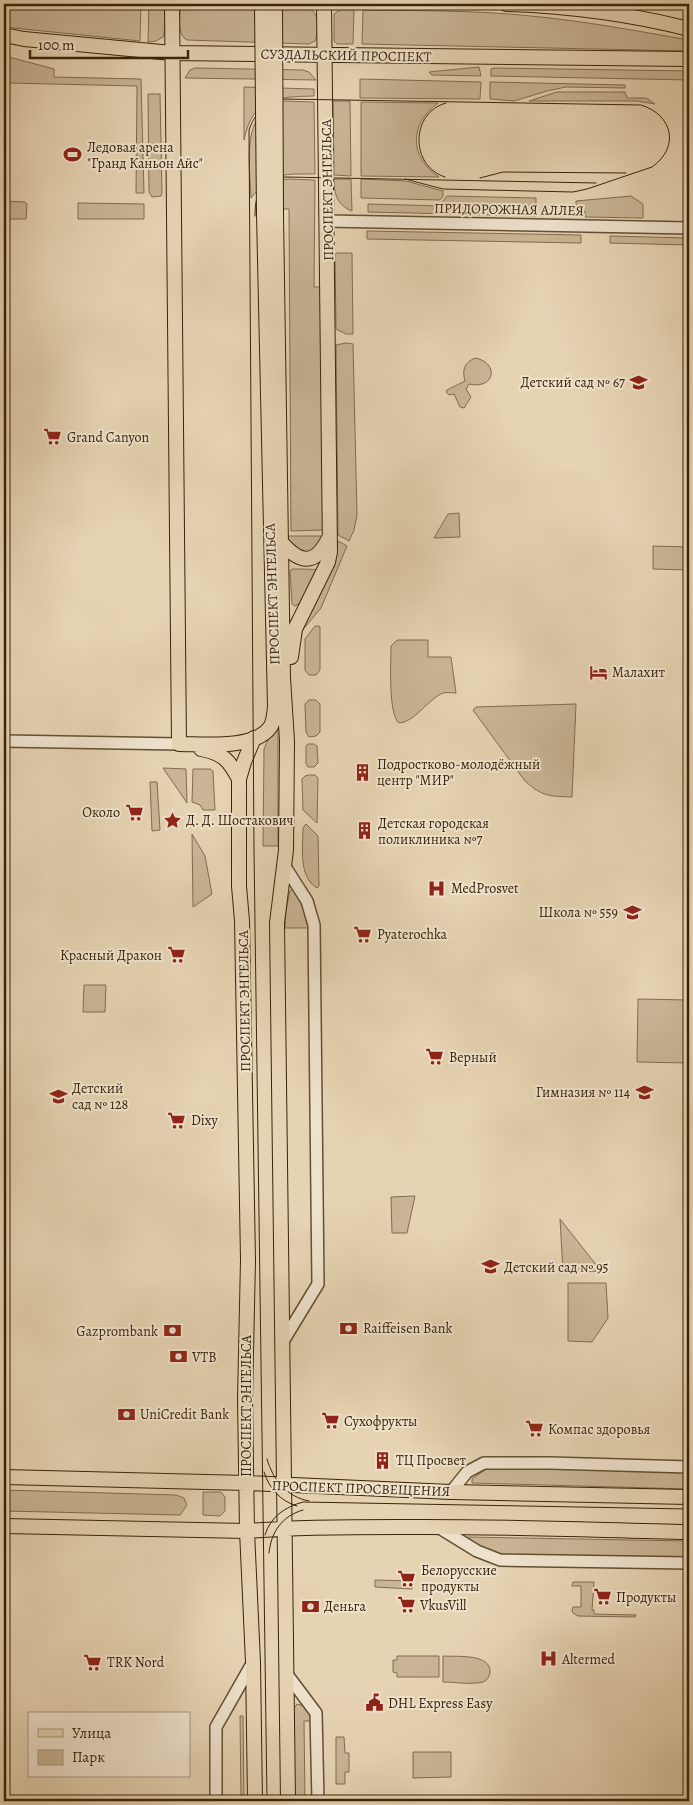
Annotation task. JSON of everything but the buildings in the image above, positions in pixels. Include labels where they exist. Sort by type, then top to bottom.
[{"type":"main road","points":[[172,4],[179,744]]},
{"type":"main road","points":[[262,4],[270,214]]},
{"type":"main road","points":[[270,214],[275,4]]},
{"type":"main road","name":"ПРОСПЕКТ ЭНГЕЛЬСА","points":[[286,705],[292,638],[297,623],[328,562],[331,535],[324,4]]},
{"type":"main road","points":[[506,4],[535,5],[652,20],[689,30]]},
{"type":"main road","name":"СУЗДАЛЬСКИЙ ПРОСПЕКТ","points":[[4,35],[34,40],[172,53],[689,60]]},
{"type":"main road","name":"ПРОСПЕКТ ЭНГЕЛЬСА","points":[[270,214],[281,542],[283,678],[286,705],[287,790],[284,866],[277,923],[288,1801]]},
{"type":"main road","name":"ПРОСПЕКТ ЭНГЕЛЬСА","points":[[254,1801],[253,1662],[246,1483],[245,1399],[248,1260],[242,921],[239,886],[239,779],[254,738],[266,732],[270,727],[275,707],[270,214]]},
{"type":"main road","name":"ПРОСПЕКТ ЭНГЕЛЬСА","points":[[281,542],[294,555],[307,559],[316,557],[331,535]]},
{"type":"main road","points":[[179,744],[238,744],[254,738]]},
{"type":"main road","points":[[179,744],[211,750],[222,756],[230,763],[239,779]]},
{"type":"main road","name":"ПРОСПЕКТ ПРОСВЕЩЕНИЯ","points":[[4,1477],[284,1484],[451,1492],[689,1496]]},
{"type":"main road","points":[[4,1526],[247,1532],[284,1528],[438,1527],[689,1532]]},
{"type":"street","name":"ПРИДОРОЖНАЯ АЛЛЕЯ","points":[[327,221],[689,228]]},
{"type":"street","points":[[4,741],[179,744]]},
{"type":"street","points":[[282,1343],[318,1284],[314,925],[307,901],[284,866]]},
{"type":"street","points":[[451,1492],[467,1472],[484,1463],[689,1467]]},
{"type":"street","points":[[438,1527],[477,1551],[500,1560],[689,1563]]},
{"type":"street","points":[[216,1801],[216,1727],[253,1662]]},
{"type":"street","points":[[286,1673],[316,1714],[318,1801]]},
{"type":"green space","points":[[4,4],[141,4],[140,41],[4,27]]},
{"type":"green space","points":[[149,4],[161,5],[165,11],[165,30],[163,37],[156,41],[148,42]]},
{"type":"green space","points":[[185,6],[309,9],[313,11],[317,18],[318,28],[315,41],[309,44],[187,40],[180,31],[180,11]]},
{"type":"green space","points":[[341,9],[354,9],[353,44],[337,44],[334,41],[334,14]]},
{"type":"green space","points":[[363,10],[489,13],[571,21],[689,40],[689,51],[362,44]]},
{"type":"green space","points":[[9,57],[54,69],[54,77],[141,79],[144,193],[136,193],[137,86],[9,83]]},
{"type":"green space","points":[[479,67],[481,76],[432,75],[429,72]]},
{"type":"green space","points":[[195,68],[303,70],[309,72],[316,80],[185,78],[190,70]]},
{"type":"green space","points":[[491,69],[689,71],[689,80],[491,76]]},
{"type":"green space","points":[[360,79],[481,82],[480,99],[360,98]]},
{"type":"green space","points":[[490,82],[625,85],[625,88],[566,87],[514,101],[490,99]]},
{"type":"green space","points":[[244,87],[314,89],[314,96],[278,99],[260,107],[253,115],[244,140]]},
{"type":"green space","points":[[557,92],[625,92],[627,98],[646,98],[655,104],[637,101],[529,101]]},
{"type":"green space","points":[[148,94],[160,94],[162,193],[161,196],[152,197],[149,192]]},
{"type":"green space","points":[[285,101],[314,102],[315,174],[279,176],[265,183],[251,198],[249,154],[254,126],[260,115],[270,106]]},
{"type":"green space","points":[[333,101],[350,101],[351,176],[334,175]]},
{"type":"green space","points":[[361,102],[438,103],[428,111],[422,121],[416,140],[422,160],[439,177],[361,176]]},
{"type":"green space","points":[[334,179],[351,179],[352,211],[343,206],[337,198]]},
{"type":"green space","points":[[361,179],[406,181],[443,191],[443,196],[440,200],[361,198]]},
{"type":"green space","points":[[277,180],[315,180],[314,287],[321,287],[323,530],[291,531],[289,209],[257,209]]},
{"type":"green space","points":[[447,196],[536,198],[536,216],[368,212],[368,204],[442,206]]},
{"type":"green space","points":[[631,196],[643,204],[643,218],[585,217],[585,212],[576,212],[576,201]]},
{"type":"green space","points":[[4,201],[25,202],[27,204],[26,219],[4,219]]},
{"type":"green space","points":[[78,203],[144,204],[144,219],[78,219]]},
{"type":"green space","points":[[367,231],[581,235],[581,243],[367,239]]},
{"type":"green space","points":[[610,236],[689,238],[689,245],[610,243]]},
{"type":"green space","points":[[352,253],[353,334],[346,334],[336,329],[335,254]]},
{"type":"green space","points":[[353,344],[357,515],[354,530],[349,541],[338,535],[336,345]]},
{"type":"green space","points":[[475,358],[488,365],[491,375],[485,383],[478,385],[469,384],[466,389],[471,397],[464,408],[460,407],[454,394],[449,395],[446,392],[465,381],[465,367],[468,362]]},
{"type":"green space","points":[[459,513],[460,537],[434,538],[448,514]]},
{"type":"green space","points":[[288,536],[324,536],[323,541],[305,556],[289,542]]},
{"type":"green space","points":[[338,541],[347,546],[321,608],[295,639],[336,552]]},
{"type":"green space","points":[[653,546],[689,547],[689,570],[653,569]]},
{"type":"green space","points":[[292,569],[317,570],[300,603],[295,606],[292,604],[290,571]]},
{"type":"green space","points":[[315,626],[320,627],[320,670],[316,675],[309,675],[305,670],[305,639]]},
{"type":"green space","points":[[397,640],[428,640],[428,657],[451,657],[456,693],[443,693],[437,696],[411,719],[399,723],[395,718],[393,710],[391,687],[391,646]]},
{"type":"green space","points":[[309,700],[316,700],[320,704],[320,732],[316,736],[309,737],[306,732],[305,704]]},
{"type":"green space","points":[[576,704],[572,797],[547,795],[525,781],[473,710],[476,707]]},
{"type":"green space","points":[[274,726],[278,726],[278,846],[263,846],[264,749]]},
{"type":"green space","points":[[308,744],[317,746],[318,763],[314,767],[308,767],[306,764],[306,746]]},
{"type":"green space","points":[[163,768],[186,769],[187,803]]},
{"type":"green space","points":[[193,769],[210,769],[213,771],[215,810],[203,810],[200,805],[192,802]]},
{"type":"green space","points":[[309,775],[315,775],[318,778],[317,823],[303,810],[302,779]]},
{"type":"green space","points":[[150,782],[157,782],[160,830],[152,831]]},
{"type":"green space","points":[[306,824],[318,836],[319,886],[317,888],[311,883],[304,869],[302,852],[303,828]]},
{"type":"green space","points":[[192,834],[205,856],[212,894],[193,907]]},
{"type":"green space","points":[[293,888],[304,905],[310,928],[285,928],[286,910],[290,891]]},
{"type":"green space","points":[[84,985],[106,985],[105,1012],[83,1012]]},
{"type":"green space","points":[[638,999],[689,1000],[689,1063],[637,1062]]},
{"type":"green space","points":[[415,1196],[407,1233],[392,1233],[391,1197]]},
{"type":"green space","points":[[560,1219],[601,1271],[563,1272]]},
{"type":"green space","points":[[568,1283],[606,1283],[608,1318],[592,1342],[568,1341]]},
{"type":"green space","points":[[489,1467],[689,1472],[689,1489],[472,1483],[472,1479]]},
{"type":"green space","points":[[4,1490],[176,1495],[184,1498],[187,1505],[180,1515],[4,1511]]},
{"type":"green space","points":[[203,1492],[221,1492],[225,1497],[225,1511],[220,1516],[203,1515]]},
{"type":"green space","points":[[467,1537],[689,1541],[689,1559],[501,1555],[481,1548],[468,1540]]},
{"type":"green space","points":[[375,1580],[412,1581],[412,1589],[375,1587]]},
{"type":"green space","points":[[573,1582],[594,1582],[592,1610],[594,1610],[594,1614],[636,1615],[635,1617],[578,1616],[572,1610],[573,1607],[581,1607],[581,1586],[572,1586]]},
{"type":"green space","points":[[397,1656],[439,1656],[439,1677],[397,1677],[397,1673],[393,1672],[393,1660],[397,1660]]},
{"type":"green space","points":[[443,1656],[472,1657],[485,1662],[489,1667],[488,1679],[478,1683],[443,1682]]},
{"type":"green space","points":[[297,1704],[304,1706],[309,1713],[311,1721],[304,1721],[305,1801],[294,1801],[293,1710]]},
{"type":"green space","points":[[240,1716],[243,1716],[244,1801],[241,1801]]},
{"type":"green space","points":[[336,1737],[344,1737],[345,1753],[349,1753],[349,1772],[345,1772],[345,1784],[336,1784]]},
{"type":"green space","points":[[413,1752],[451,1752],[451,1777],[413,1778]]},
{"type":"tram line","points":[[267,1801],[254,850],[249,130],[254,118],[262,109],[278,100],[285,99],[641,105],[660,116],[669,132],[667,150],[652,167],[573,192],[443,189],[405,179]]},
{"type":"tram line","points":[[445,177],[434,171],[425,162],[420,151],[419,140],[421,128],[426,117],[434,109],[446,103]]},
{"type":"tram line","points":[[480,178],[503,172],[626,173]]},
{"type":"tram line","points":[[255,216],[256,200],[261,189],[271,181],[286,177],[596,183]]},
{"type":"tram line","points":[[267,1459],[273,1474],[282,1486],[294,1496],[309,1501]]},
{"type":"tram line","points":[[264,1472],[276,1493],[285,1501],[297,1506]]},
{"type":"tram line","points":[[265,1535],[274,1518],[284,1510],[303,1502],[689,1509]]},
{"type":"tram line","points":[[269,1553],[272,1538],[279,1526],[289,1516],[303,1510]]},
{"type":"place","name":"Ледовая арена \"Гранд Каньон Айс\"","points":[[73,155]]},
{"type":"place","name":"Детский сад № 67","points":[[639,382]]},
{"type":"place","name":"Grand Canyon","points":[[53,437]]},
{"type":"place","name":"Малахит","points":[[598,672]]},
{"type":"place","name":"Подростково-молодёжный центр \"МИР\"","points":[[363,772]]},
{"type":"place","name":"Около","points":[[134,812]]},
{"type":"place","name":"Д. Д. Шостакович","points":[[172,820]]},
{"type":"place","name":"Детская городская поликлиника №7","points":[[364,831]]},
{"type":"place","name":"MedProsvet","points":[[437,888]]},
{"type":"place","name":"Школа № 559","points":[[632,912]]},
{"type":"place","name":"Pyaterochka","points":[[363,934]]},
{"type":"place","name":"Красный Дракон","points":[[176,955]]},
{"type":"place","name":"Верный","points":[[435,1057]]},
{"type":"place","name":"Гимназия № 114","points":[[644,1092]]},
{"type":"place","name":"Детский сад № 128","points":[[58,1096]]},
{"type":"place","name":"Dixy","points":[[177,1120]]},
{"type":"place","name":"Детский сад № 95","points":[[490,1267]]},
{"type":"place","name":"Raiffeisen Bank","points":[[349,1328]]},
{"type":"place","name":"Gazprombank","points":[[172,1331]]},
{"type":"place","name":"VTB","points":[[178,1357]]},
{"type":"place","name":"UniCredit Bank","points":[[126,1414]]},
{"type":"place","name":"Сухофрукты","points":[[330,1421]]},
{"type":"place","name":"Компас здоровья","points":[[534,1429]]},
{"type":"place","name":"ТЦ Просвет","points":[[382,1460]]},
{"type":"place","name":"Белорусские продукты","points":[[407,1578]]},
{"type":"place","name":"Продукты","points":[[602,1597]]},
{"type":"place","name":"VkusVill","points":[[406,1605]]},
{"type":"place","name":"Деньга","points":[[310,1606]]},
{"type":"place","name":"Altermed","points":[[548,1659]]},
{"type":"place","name":"TRK Nord","points":[[93,1662]]},
{"type":"place","name":"DHL Express Easy","points":[[374,1703]]}]
